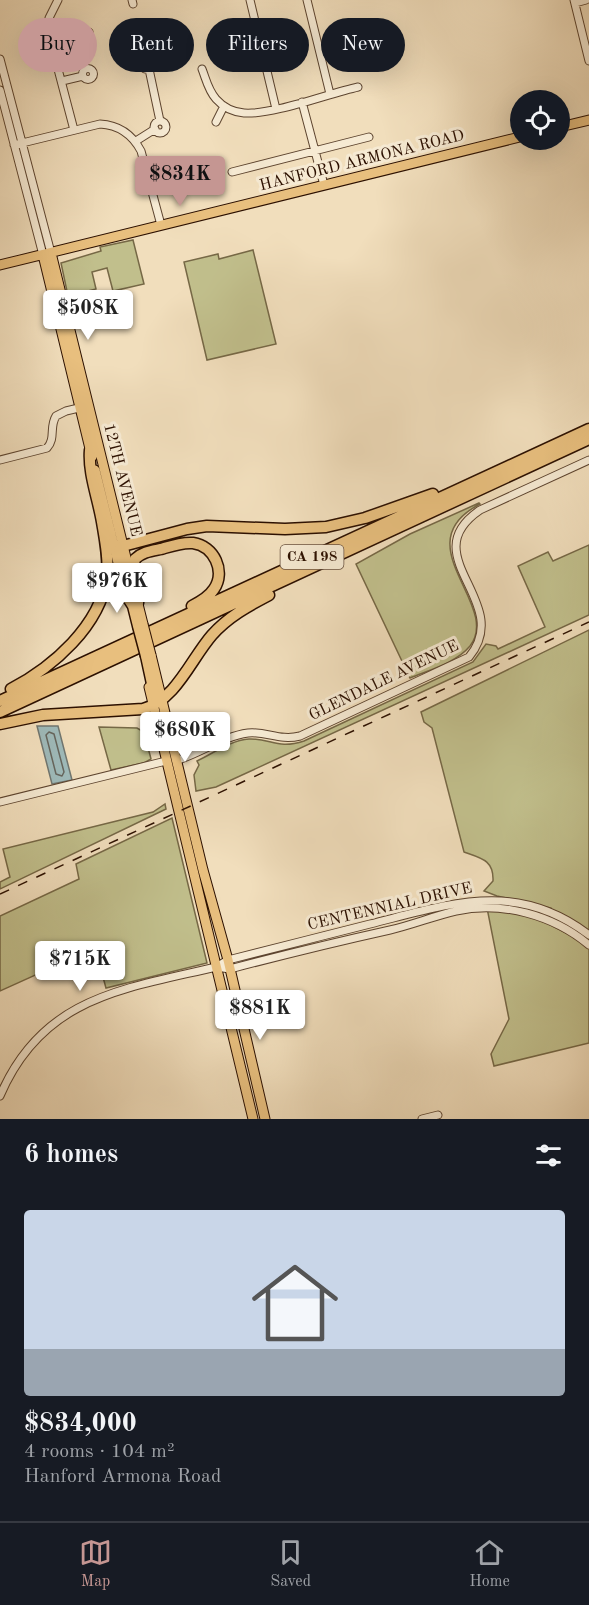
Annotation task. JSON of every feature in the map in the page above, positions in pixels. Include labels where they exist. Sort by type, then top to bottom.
[{"type":"highway","name":"CA 198","points":[[0,701],[589,429]]},
{"type":"highway","name":"CA 198","points":[[0,712],[589,439]]},
{"type":"highway","points":[[0,695],[38,674],[55,660],[90,619],[103,595],[108,568],[102,522],[89,462],[90,450]]},
{"type":"highway","points":[[119,564],[120,549],[123,546],[187,529],[207,526],[318,528],[349,522],[493,473]]},
{"type":"highway","points":[[0,724],[43,715],[141,709],[157,702],[170,692],[212,634],[234,615],[384,535]]},
{"type":"highway","points":[[131,641],[209,595],[216,587],[219,578],[218,565],[214,557],[204,547],[189,543],[142,554],[134,563],[139,590],[138,603]]},
{"type":"highway","points":[[126,595],[133,606],[139,625],[157,702]]},
{"type":"main road","points":[[570,125],[589,120]]},
{"type":"main road","name":"HANFORD ARMONA ROAD","points":[[0,266],[510,139]]},
{"type":"main road","name":"12TH AVENUE","points":[[47,254],[84,407],[138,603],[139,625]]},
{"type":"main road","name":"12TH AVENUE","points":[[84,407],[90,450],[126,595]]},
{"type":"main road","points":[[157,702],[178,760],[211,881],[265,1119]]},
{"type":"main road","points":[[157,702],[166,761],[253,1119]]},
{"type":"main road","points":[[166,761],[172,766],[177,788],[186,794]]},
{"type":"main road","points":[[183,831],[190,840],[201,880],[211,881]]},
{"type":"street","points":[[50,18],[58,0]]},
{"type":"street","points":[[250,0],[276,109]]},
{"type":"street","points":[[307,0],[330,94]]},
{"type":"street","points":[[586,0],[575,1],[589,61]]},
{"type":"street","name":"12TH AVENUE","points":[[0,59],[18,144],[47,254]]},
{"type":"street","points":[[202,69],[210,91],[224,106],[248,113],[276,109],[357,87]]},
{"type":"street","points":[[59,72],[74,130]]},
{"type":"street","points":[[136,141],[155,129],[155,124],[160,121],[150,72]]},
{"type":"street","points":[[62,81],[83,76]]},
{"type":"street","name":"12TH AVENUE","points":[[1,95],[18,144]]},
{"type":"street","points":[[302,102],[324,185]]},
{"type":"street","points":[[216,122],[224,106]]},
{"type":"street","points":[[18,144],[100,124],[122,130],[136,141],[152,188],[161,225]]},
{"type":"street","points":[[232,172],[369,137]]},
{"type":"street","points":[[152,188],[165,185]]},
{"type":"street","points":[[0,460],[47,448],[53,438],[52,426],[56,416],[84,407]]},
{"type":"street","name":"GLENDALE AVENUE","points":[[178,760],[245,734],[280,738],[300,736],[468,657],[477,645],[482,628],[478,606],[458,564],[458,538],[465,522],[480,510],[589,460]]},
{"type":"street","points":[[0,802],[166,761]]},
{"type":"street","name":"CENTENNIAL DRIVE","points":[[229,964],[397,917],[476,900],[503,901],[535,907],[566,920],[589,935]]},
{"type":"street","name":"CENTENNIAL DRIVE","points":[[229,964],[393,929],[474,908],[506,910],[546,919],[574,933],[589,945]]},
{"type":"street","points":[[0,1096],[26,1050],[46,1029],[69,1012],[109,994],[229,964]]},
{"type":"street","points":[[422,1119],[438,1115]]},
{"type":"shaded area","points":[[133,240],[144,284],[113,291],[107,268],[92,272],[96,289],[68,296],[61,263],[101,251],[100,247]]},
{"type":"shaded area","points":[[253,250],[276,344],[207,360],[184,262],[218,254],[219,259]]},
{"type":"shaded area","points":[[479,503],[459,520],[450,537],[451,556],[474,612],[476,630],[470,646],[457,657],[442,665],[410,678],[356,564],[410,534]]},
{"type":"shaded area","points":[[589,545],[589,615],[216,787],[196,791],[194,775],[199,765],[197,761],[229,745],[249,739],[281,744],[304,741],[473,662],[486,644],[496,646],[498,649],[545,627],[518,566],[548,552],[553,561]]},
{"type":"shaded area","points":[[589,630],[589,935],[551,912],[551,908],[484,891],[493,881],[491,868],[485,861],[464,852],[432,728],[424,722],[421,712]]},
{"type":"shaded area","points":[[99,727],[137,728],[144,732],[151,759],[144,763],[111,770]]},
{"type":"shaded area","points":[[165,804],[166,809],[0,889],[0,882],[10,877],[3,849],[153,812]]},
{"type":"shaded area","points":[[172,818],[207,963],[106,988],[95,948],[0,991],[0,916],[79,879],[76,864]]},
{"type":"shaded area","points":[[487,908],[530,914],[589,945],[589,1043],[494,1066],[491,1054],[509,1019]]},
{"type":"water","points":[[37,726],[58,726],[72,780],[52,784]]},
{"type":"railway","points":[[0,894],[589,622]]}]
